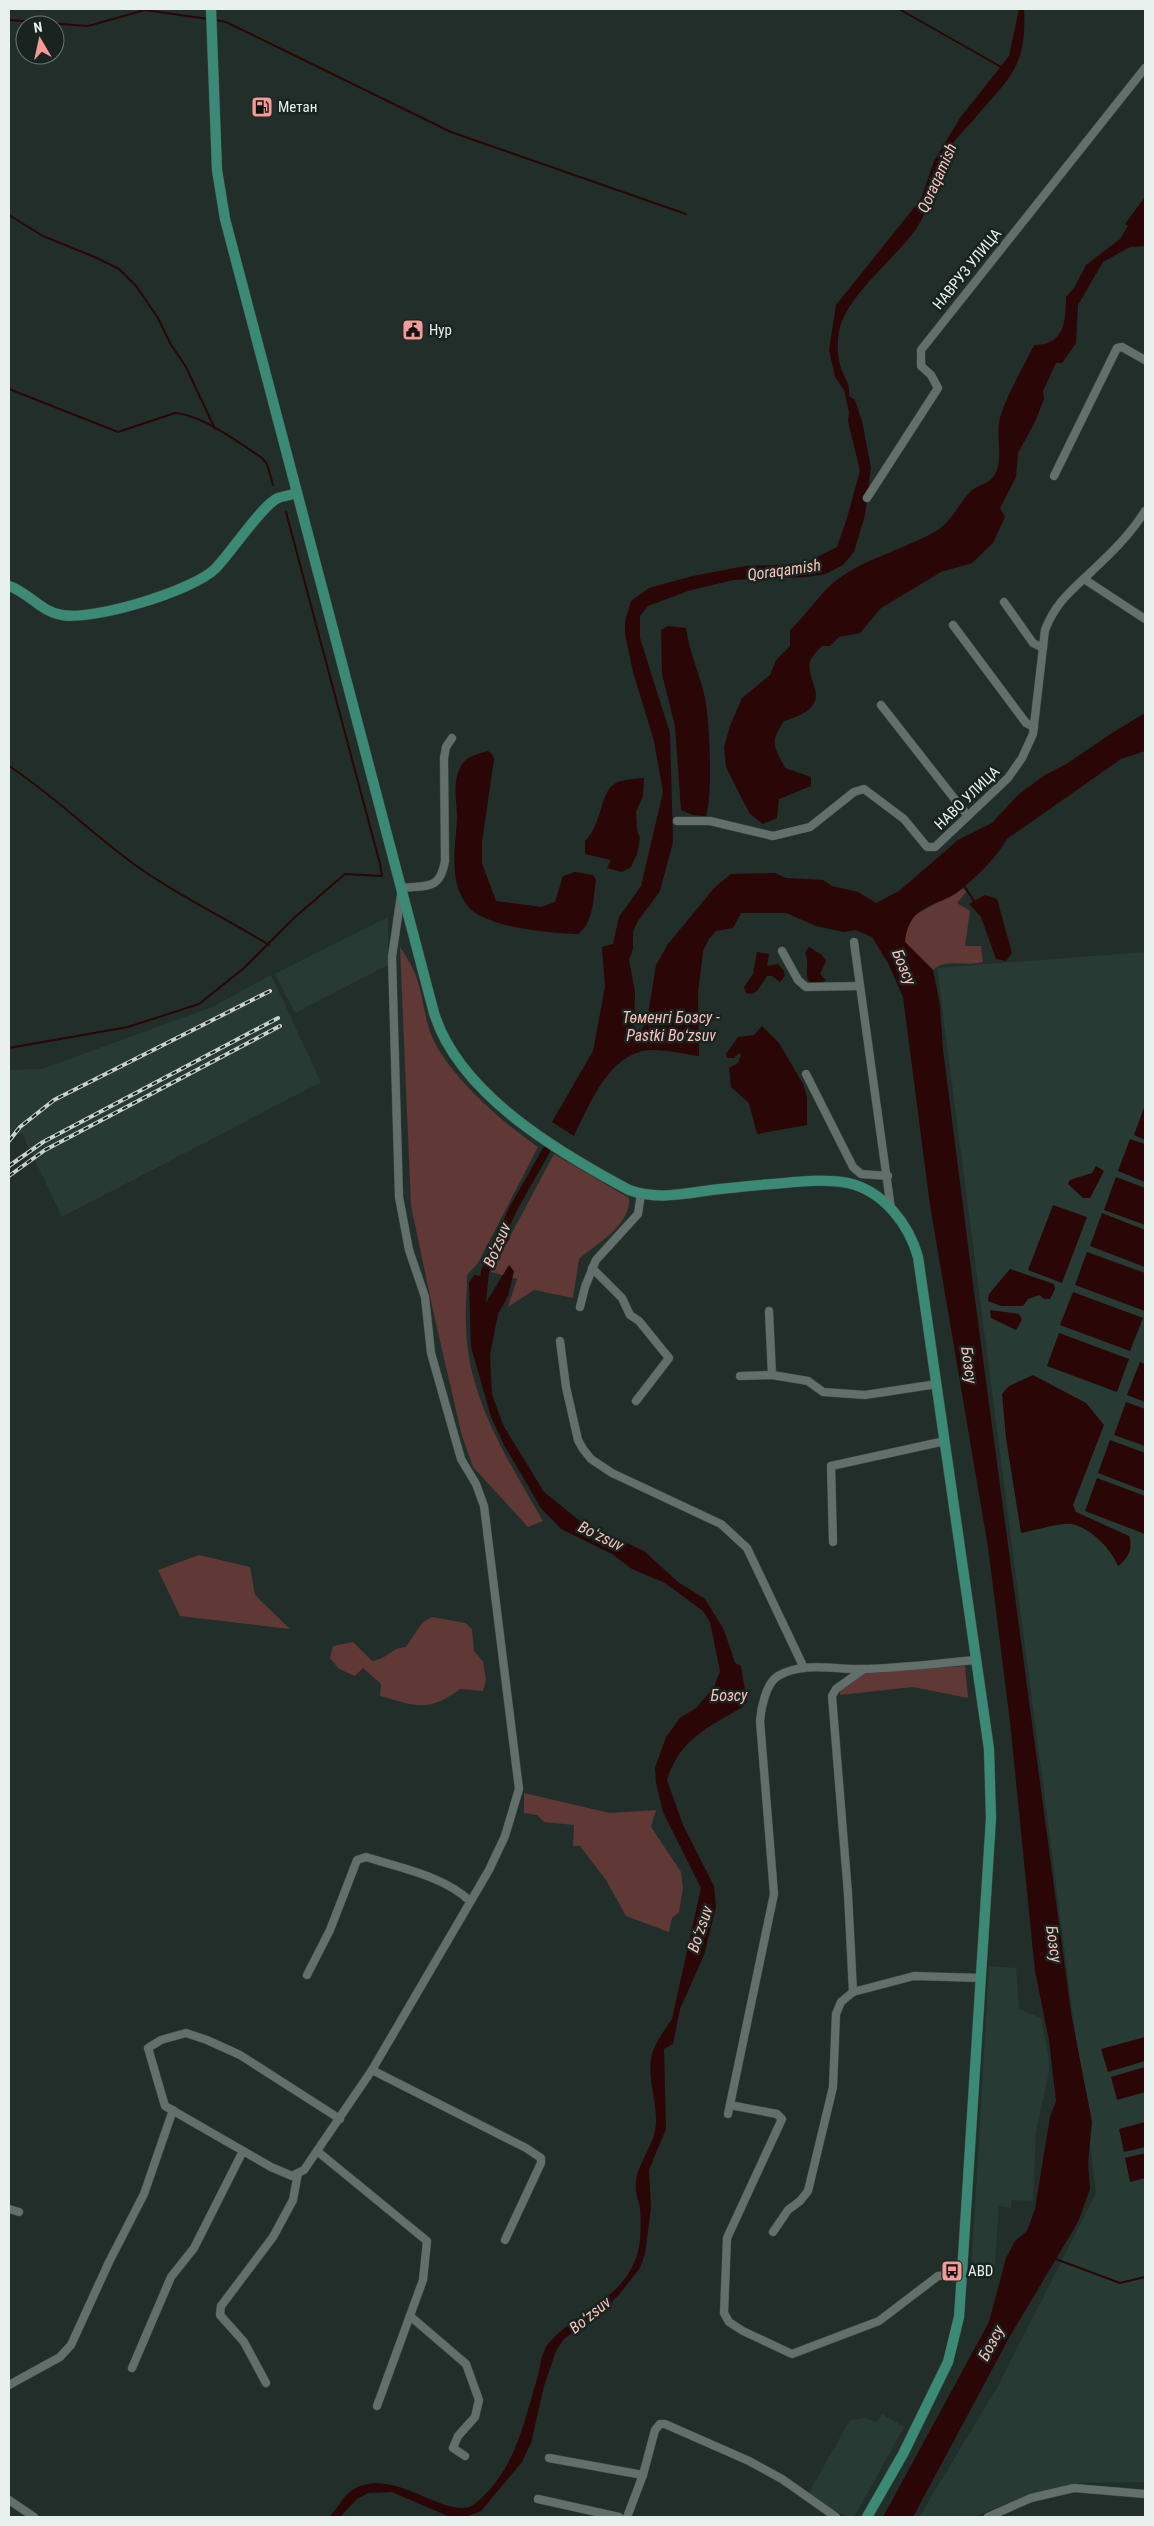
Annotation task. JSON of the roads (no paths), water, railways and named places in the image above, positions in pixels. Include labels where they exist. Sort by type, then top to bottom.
[{"type":"main road","points":[[211,9],[217,170],[236,264],[437,1021],[447,1045],[459,1063],[487,1092],[538,1135],[611,1180],[642,1194],[663,1196],[741,1186],[834,1181],[860,1187],[891,1209],[910,1234],[918,1257],[989,1749],[992,1800],[959,2317],[948,2362],[907,2445],[867,2517]]},
{"type":"main road","points":[[9,586],[54,613],[69,616],[108,610],[166,595],[190,586],[211,572],[290,484],[292,476]]},
{"type":"main road","points":[[277,498],[297,493]]},
{"type":"street","name":"НАВРУЗ УЛИЦА","points":[[867,498],[938,388],[938,384],[921,366],[921,350],[1145,68]]},
{"type":"street","points":[[1054,476],[1117,348],[1122,347],[1145,360]]},
{"type":"street","name":"НАВО УЛИЦА","points":[[677,821],[710,822],[773,836],[810,827],[854,792],[864,788],[904,819],[930,849],[951,834],[1008,778],[1022,758],[1033,734],[1045,630],[1051,614],[1063,597],[1128,535],[1145,511]]},
{"type":"street","points":[[1084,579],[1145,619]]},
{"type":"street","points":[[1004,602],[1034,642],[1043,648]]},
{"type":"street","points":[[953,625],[1026,723],[1034,727]]},
{"type":"street","points":[[882,705],[968,816]]},
{"type":"street","points":[[340,2119],[240,2056],[186,2033],[161,2040],[148,2048],[165,2106],[243,2151],[292,2176],[304,2170],[340,2119],[372,2070],[498,1854],[519,1789],[496,1618],[487,1523],[476,1484],[461,1460],[431,1353],[425,1297],[409,1250],[399,1197],[392,956],[402,888],[433,884],[442,877],[445,861],[444,758],[446,747],[452,738]]},
{"type":"street","points":[[854,942],[888,1176],[891,1209]]},
{"type":"street","points":[[782,952],[798,980],[806,987],[860,986]]},
{"type":"street","points":[[806,1074],[853,1167],[861,1174],[888,1176]]},
{"type":"street","points":[[580,1307],[596,1260],[638,1214],[642,1194]]},
{"type":"street","points":[[592,1268],[622,1298],[630,1315],[639,1321],[669,1358],[636,1400]]},
{"type":"street","points":[[769,1311],[772,1375]]},
{"type":"street","points":[[560,1341],[566,1387],[578,1440],[583,1449],[591,1459],[612,1473],[720,1524],[748,1548],[804,1668]]},
{"type":"street","points":[[740,1376],[772,1375],[808,1381],[823,1392],[865,1396],[937,1384]]},
{"type":"street","points":[[833,1542],[831,1466],[945,1441]]},
{"type":"street","points":[[728,2114],[774,1894],[761,1712],[772,1682],[778,1676],[804,1668],[864,1669],[976,1660]]},
{"type":"street","points":[[853,1992],[848,1894],[832,1696],[836,1689],[864,1669]]},
{"type":"street","points":[[307,1974],[330,1930],[357,1860],[362,1857],[428,1878],[460,1892],[470,1901]]},
{"type":"street","points":[[773,2232],[788,2210],[800,2201],[808,2191],[833,2087],[836,2014],[841,2002],[853,1992],[914,1976],[980,1978]]},
{"type":"street","points":[[372,2070],[526,2148],[541,2158],[542,2163],[505,2240]]},
{"type":"street","points":[[730,2105],[777,2114],[782,2119],[728,2238],[724,2313],[729,2322],[777,2349],[792,2354],[879,2321],[938,2276],[962,2273]]},
{"type":"street","points":[[9,2385],[60,2358],[71,2345],[109,2262],[144,2194],[173,2110]]},
{"type":"street","points":[[132,2368],[171,2277],[194,2248],[243,2151]]},
{"type":"street","points":[[317,2151],[427,2241],[423,2280],[377,2406]]},
{"type":"street","points":[[266,2383],[244,2342],[220,2315],[221,2306],[273,2237],[293,2200],[298,2173]]},
{"type":"street","points":[[9,2209],[19,2212]]},
{"type":"street","points":[[410,2316],[466,2364],[479,2400],[475,2417],[458,2436],[453,2448],[465,2456]]},
{"type":"street","points":[[627,2517],[643,2474],[655,2430],[660,2424],[665,2424],[749,2461],[782,2480],[836,2517]]},
{"type":"street","points":[[549,2458],[643,2474]]},
{"type":"street","points":[[988,2517],[1031,2498],[1074,2488],[1145,2494]]},
{"type":"street","points":[[9,2500],[34,2517]]},
{"type":"street","points":[[538,2500],[619,2517]]},
{"type":"water","name":"Төменгі Бозсу - Pastki Boʻzsuv","points":[[1019,9],[1024,9],[1023,45],[1014,70],[1007,81],[950,147],[943,161],[926,211],[916,229],[861,291],[843,318],[839,331],[838,350],[840,363],[848,384],[849,396],[855,400],[862,421],[871,468],[865,515],[854,552],[843,565],[826,574],[806,577],[733,580],[688,591],[648,606],[640,616],[640,638],[670,733],[673,842],[660,891],[638,921],[633,932],[633,949],[629,960],[635,992],[634,1036],[641,1032],[648,1015],[656,965],[668,944],[715,887],[731,874],[775,873],[786,878],[823,880],[832,886],[858,892],[876,903],[899,891],[958,840],[992,823],[1018,795],[1045,775],[1068,763],[1145,713],[1145,751],[1121,759],[1007,839],[998,853],[963,888],[954,895],[919,912],[908,928],[905,942],[933,970],[940,1005],[943,1050],[974,1292],[1071,2013],[1092,2122],[1088,2163],[1090,2189],[1078,2222],[1010,2336],[913,2517],[883,2517],[989,2322],[1006,2258],[1015,2241],[1027,2231],[1035,2209],[1050,2117],[1056,2101],[1049,2040],[1035,1971],[1010,1722],[988,1547],[930,1205],[903,997],[888,963],[872,937],[855,930],[844,932],[816,926],[786,913],[741,913],[733,928],[716,931],[709,939],[703,951],[698,993],[699,1056],[659,1050],[638,1052],[625,1059],[603,1081],[574,1136],[552,1122],[593,1051],[605,987],[602,947],[613,944],[619,917],[641,886],[663,792],[654,741],[633,672],[625,634],[625,622],[631,601],[649,588],[693,576],[745,566],[803,564],[837,547],[860,471],[848,421],[849,412],[844,390],[835,377],[829,350],[836,305],[921,199],[934,161],[960,118],[1009,56]]},
{"type":"water","points":[[1145,197],[1145,246],[1130,247],[1103,262],[1078,305],[1076,343],[1062,363],[1056,363],[1043,391],[1044,399],[1035,422],[1018,453],[1016,477],[1000,508],[1005,517],[993,543],[972,563],[941,572],[881,608],[860,633],[839,637],[830,646],[822,646],[815,653],[811,660],[810,672],[815,689],[815,702],[807,711],[784,721],[775,740],[776,749],[785,768],[811,777],[811,786],[779,799],[777,818],[763,824],[750,814],[726,767],[724,747],[730,726],[742,698],[770,675],[776,660],[790,646],[790,630],[834,582],[871,560],[936,531],[951,518],[971,491],[988,482],[993,477],[997,471],[999,456],[998,433],[1000,418],[1034,345],[1052,341],[1057,336],[1064,323],[1066,297],[1074,288],[1086,265],[1120,239],[1128,226],[1125,224]]},
{"type":"water","points":[[668,626],[686,628],[689,645],[704,694],[710,756],[706,816],[693,815],[681,810],[675,726],[662,674],[661,630]]},
{"type":"water","points":[[488,751],[494,759],[482,842],[482,863],[496,901],[541,907],[555,902],[563,876],[575,872],[593,875],[596,880],[592,910],[587,923],[578,934],[518,928],[486,919],[474,912],[460,894],[454,862],[457,818],[456,780],[460,768],[465,761],[471,756]]},
{"type":"water","points":[[644,778],[643,796],[636,812],[637,830],[640,838],[637,854],[631,867],[622,872],[607,868],[611,860],[585,854],[585,841],[594,827],[609,789],[620,782]]},
{"type":"water","points":[[985,895],[997,899],[1012,953],[1006,961],[996,959],[981,917],[969,904]]},
{"type":"water","points":[[809,947],[822,955],[826,961],[820,974],[826,980],[821,983],[809,982],[805,953]]},
{"type":"water","points":[[757,952],[769,954],[767,966],[778,964],[784,971],[785,976],[780,982],[772,976],[767,976],[757,991],[752,994],[746,993],[744,987],[753,974]]},
{"type":"water","points":[[762,1026],[779,1043],[803,1084],[807,1097],[807,1125],[757,1134],[749,1103],[731,1087],[729,1068],[738,1063],[741,1055],[739,1053],[734,1058],[727,1058],[726,1054],[738,1037],[754,1035]]},
{"type":"water","points":[[1145,1105],[1145,1140],[1134,1135]]},
{"type":"water","points":[[1130,1139],[1145,1144],[1145,1182],[1118,1171]]},
{"type":"water","points":[[1096,1166],[1104,1171],[1090,1198],[1083,1198],[1068,1184],[1070,1180],[1092,1173]]},
{"type":"water","points":[[1116,1177],[1145,1188],[1145,1225],[1104,1210]]},
{"type":"water","points":[[1053,1205],[1087,1217],[1062,1283],[1028,1270]]},
{"type":"water","points":[[1102,1213],[1145,1230],[1145,1267],[1090,1246]]},
{"type":"water","points":[[501,1232],[510,1238],[491,1265],[483,1265]]},
{"type":"water","points":[[1087,1252],[1145,1273],[1145,1311],[1075,1285]]},
{"type":"water","name":"Бозсу","points":[[509,1265],[514,1271],[508,1296],[498,1314],[490,1355],[492,1394],[503,1425],[544,1492],[580,1521],[644,1551],[678,1582],[705,1599],[724,1630],[735,1663],[741,1666],[747,1702],[741,1708],[696,1736],[679,1755],[672,1766],[667,1780],[683,1825],[714,1886],[716,1907],[704,1955],[680,2009],[673,2044],[664,2049],[666,2129],[649,2170],[651,2208],[645,2254],[640,2268],[611,2303],[564,2339],[556,2351],[544,2386],[531,2443],[522,2462],[481,2511],[465,2517],[450,2517],[392,2492],[368,2493],[357,2499],[340,2517],[329,2517],[351,2491],[367,2484],[385,2484],[402,2488],[451,2507],[465,2508],[476,2503],[490,2490],[509,2461],[528,2411],[546,2347],[560,2332],[601,2302],[625,2279],[639,2247],[641,2228],[636,2182],[655,2132],[651,2059],[656,2043],[672,2019],[701,1888],[663,1812],[656,1783],[655,1768],[666,1737],[680,1718],[696,1708],[714,1687],[720,1671],[710,1622],[703,1611],[665,1583],[632,1569],[612,1554],[561,1529],[541,1508],[504,1445],[491,1417],[471,1347],[469,1282],[475,1275],[484,1277],[480,1302],[485,1304]]},
{"type":"water","points":[[1010,1269],[1054,1284],[1055,1289],[1050,1299],[1044,1299],[1039,1295],[1028,1299],[1023,1306],[1001,1306],[988,1301],[989,1294]]},
{"type":"water","points":[[1073,1292],[1143,1318],[1130,1351],[1060,1325]]},
{"type":"water","points":[[990,1310],[1019,1314],[1022,1320],[1016,1330],[991,1318]]},
{"type":"water","points":[[1059,1333],[1129,1359],[1117,1392],[1047,1366]]},
{"type":"water","points":[[1140,1362],[1145,1364],[1145,1402],[1127,1395]]},
{"type":"water","points":[[1033,1375],[1086,1403],[1104,1425],[1073,1505],[1076,1512],[1129,1536],[1131,1545],[1129,1552],[1125,1560],[1118,1566],[1111,1553],[1100,1540],[1087,1530],[1072,1524],[1054,1525],[1021,1533],[1006,1438],[1002,1394],[1009,1386]]},
{"type":"water","points":[[1126,1402],[1145,1409],[1145,1446],[1114,1435]]},
{"type":"water","points":[[1110,1440],[1145,1453],[1145,1491],[1098,1473]]},
{"type":"water","points":[[1097,1478],[1145,1496],[1145,1534],[1085,1511]]},
{"type":"water","points":[[1145,2037],[1145,2061],[1108,2072],[1101,2049]]},
{"type":"water","points":[[1145,2067],[1145,2092],[1117,2100],[1111,2077]]},
{"type":"water","points":[[1145,2122],[1145,2147],[1124,2152],[1119,2129]]},
{"type":"water","points":[[1145,2153],[1145,2178],[1130,2182],[1125,2158]]},
{"type":"waterway","points":[[899,9],[1003,68]]},
{"type":"waterway","points":[[9,20],[88,26],[145,10],[208,19]]},
{"type":"waterway","points":[[216,20],[226,22],[451,132],[686,214]]},
{"type":"waterway","points":[[9,215],[43,236],[119,269],[136,286],[158,318],[170,343],[186,367],[215,429]]},
{"type":"waterway","points":[[9,389],[118,432],[175,413],[186,415],[209,424],[262,458],[267,464],[273,485]]},
{"type":"waterway","points":[[9,1048],[128,1027],[199,1004],[244,968],[295,917],[345,874],[382,876],[286,512]]},
{"type":"waterway","points":[[9,766],[138,867],[170,888],[269,945]]},
{"type":"waterway","points":[[963,884],[974,901]]},
{"type":"waterway","name":"Bo'zsuv","points":[[498,1242],[513,1209],[546,1151]]},
{"type":"waterway","name":"Bo'zsuv","points":[[481,1311],[485,1272],[491,1257]]},
{"type":"waterway","points":[[1053,2258],[1120,2283],[1145,2277]]},
{"type":"railway","points":[[9,1141],[20,1127],[54,1100],[270,991]]},
{"type":"railway","points":[[9,1166],[43,1142],[278,1018]]},
{"type":"railway","points":[[9,1176],[45,1150],[280,1026]]},
{"type":"place","name":"Метан","points":[[262,107]]},
{"type":"place","name":"Нур","points":[[413,330]]},
{"type":"place","name":"ABD","points":[[952,2271]]},
{"type":"water label","name":"Qoraqamish","points":[[937,178]]},
{"type":"water label","name":"Qoraqamish","points":[[784,570]]},
{"type":"water label","name":"Boʻzsuv","points":[[601,1536]]},
{"type":"water label","name":"Boʻzsuv","points":[[700,1929]]},
{"type":"water label","name":"Boʻzsuv","points":[[590,2315]]}]
